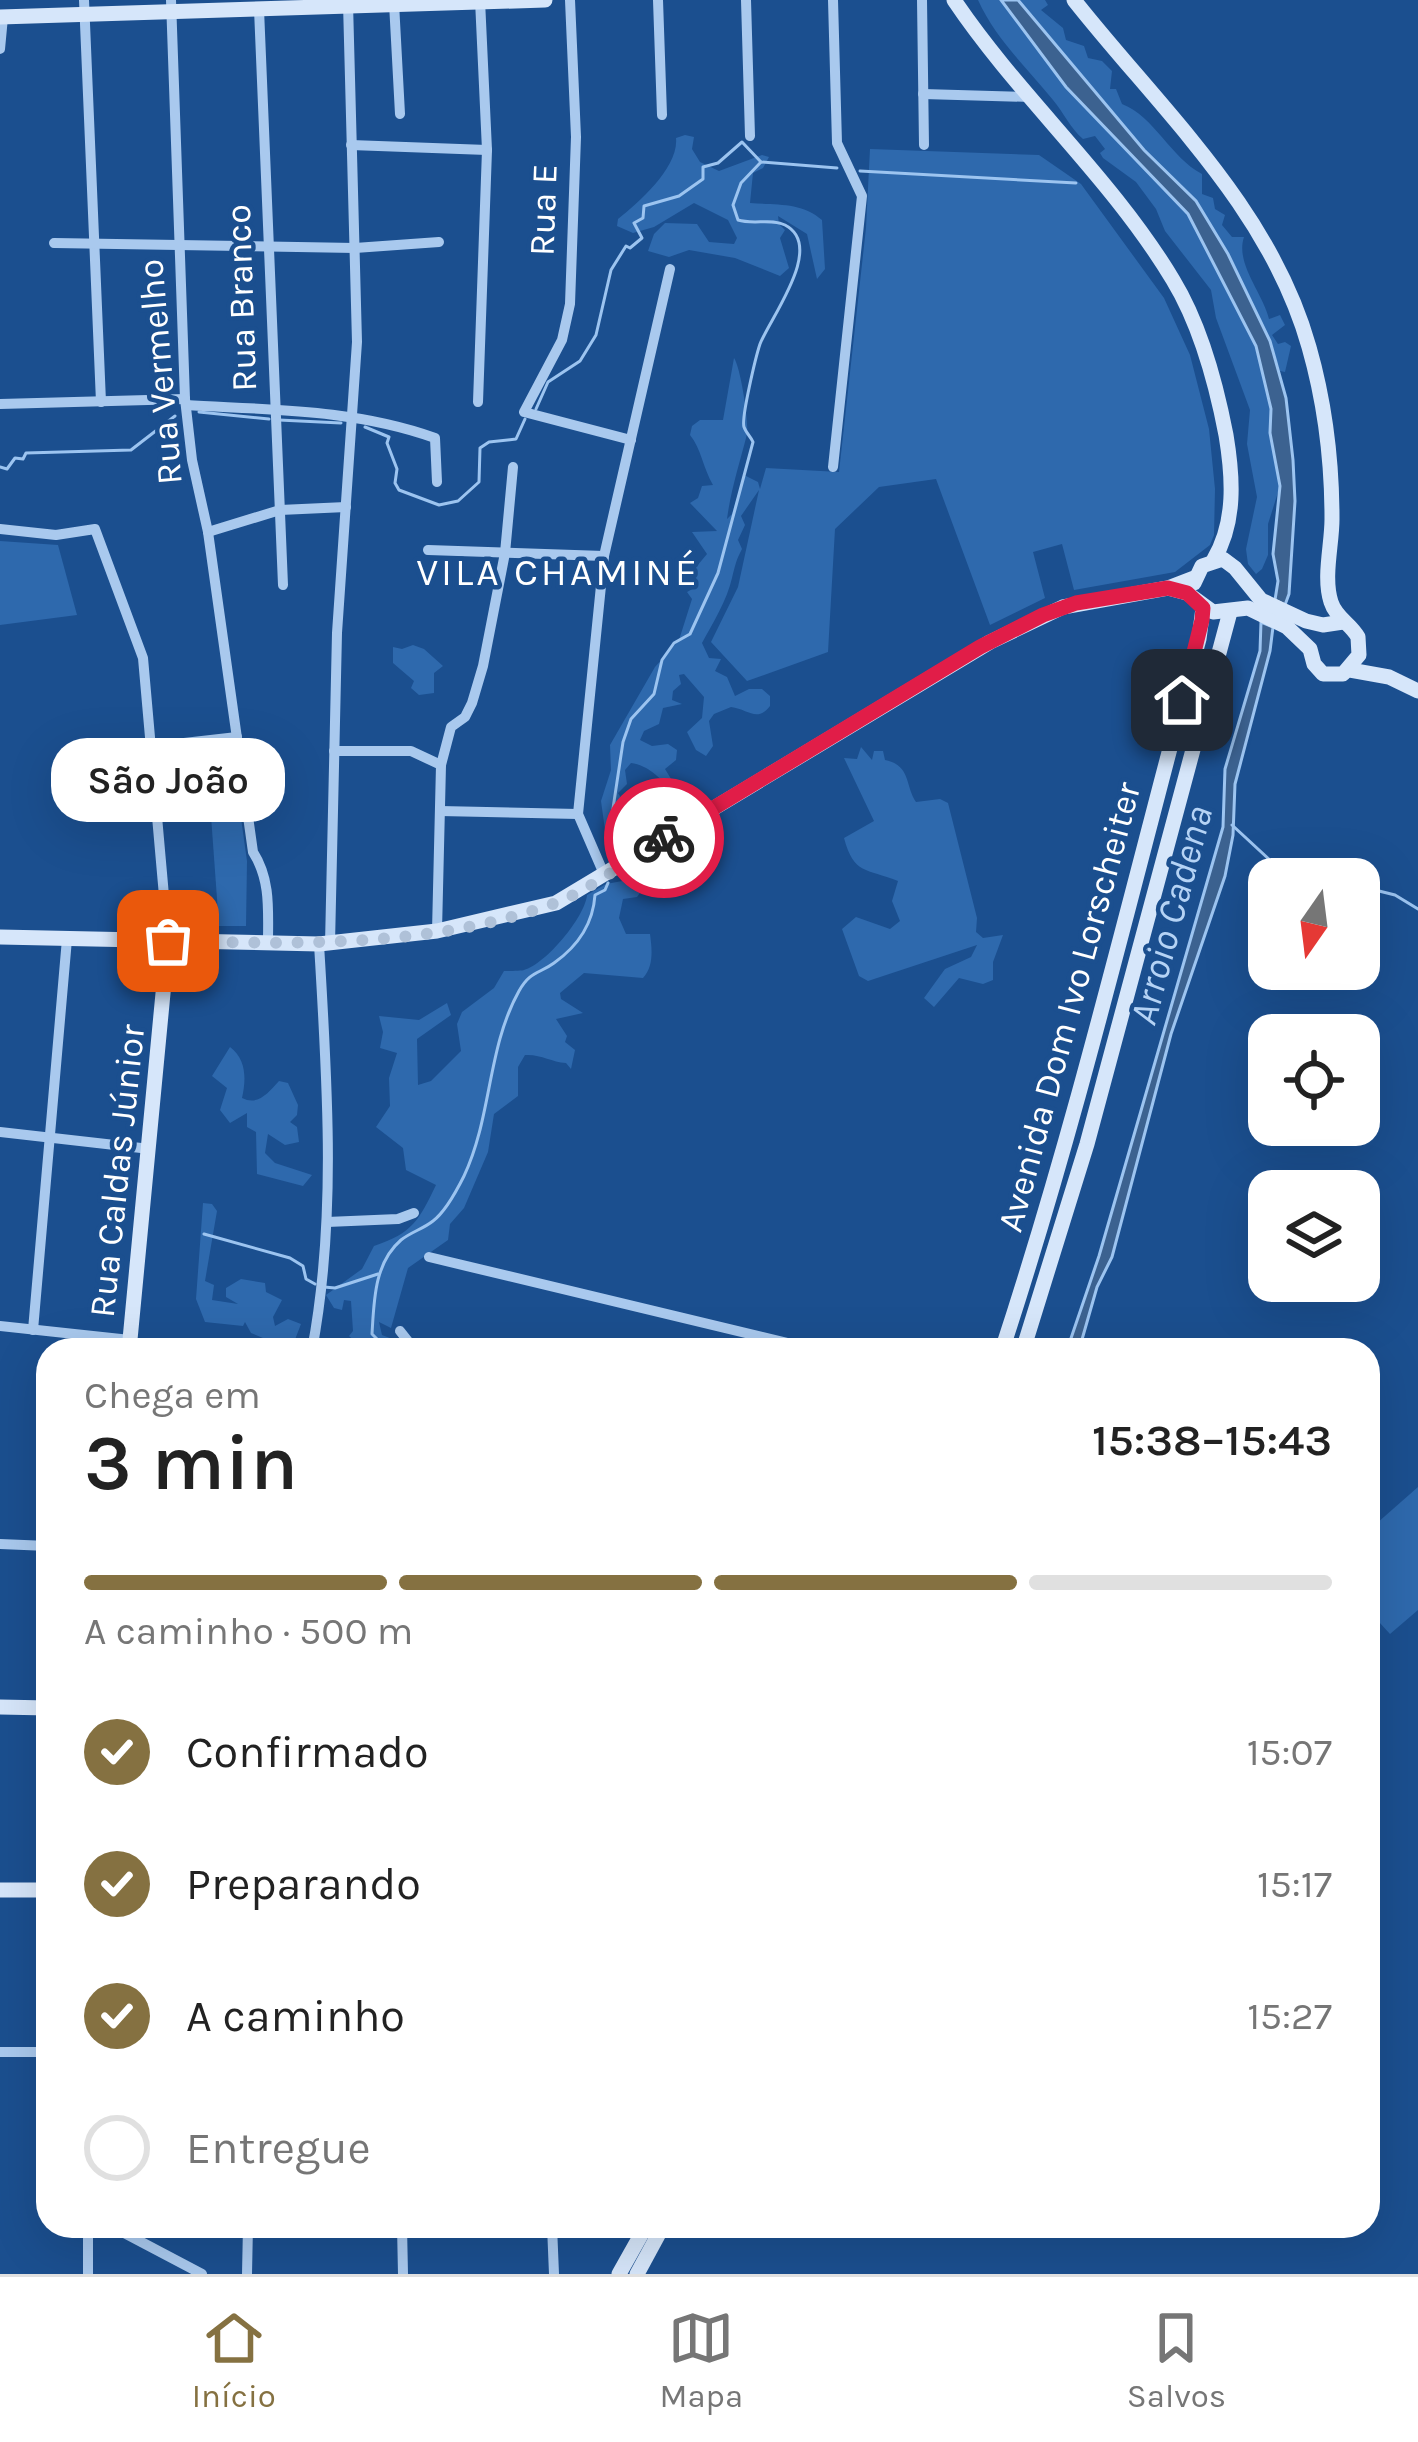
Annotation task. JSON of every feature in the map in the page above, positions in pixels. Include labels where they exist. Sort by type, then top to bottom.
[{"type":"main road","points":[[2,11],[545,0]]},
{"type":"main road","points":[[0,937],[325,944],[436,931],[556,903],[990,642],[1063,607],[1168,588],[1194,578],[1214,559],[1229,520],[1229,462],[1219,400],[1190,314],[1144,236],[954,0]]},
{"type":"main road","points":[[1074,0],[1240,201],[1295,304],[1324,412],[1332,497],[1329,596],[1343,622]]},
{"type":"main road","points":[[1214,559],[1227,561],[1258,606],[1290,622],[1343,622],[1353,627],[1360,649],[1389,677]]},
{"type":"main road","points":[[1194,578],[1199,604]]},
{"type":"main road","points":[[1233,610],[1244,583]]},
{"type":"main road","points":[[1168,588],[1199,604],[1233,610],[1258,606]]},
{"type":"main road","name":"Avenida Dom Ivo Lorscheiter","points":[[1006,1338],[1095,1040],[1199,639],[1199,604]]},
{"type":"main road","name":"Avenida Dom Ivo Lorscheiter","points":[[1027,1338],[1109,1066],[1233,610]]},
{"type":"main road","points":[[1290,622],[1323,674],[1336,676],[1349,670],[1389,677],[1418,691]]},
{"type":"main road","points":[[1310,649],[1314,634],[1323,625]]},
{"type":"main road","points":[[1349,670],[1360,649]]},
{"type":"main road","name":"Rua Caldas Júnior","points":[[130,1338],[168,941]]},
{"type":"main road","points":[[0,1707],[36,1708]]},
{"type":"main road","points":[[0,1890],[36,1890]]},
{"type":"main road","points":[[619,2274],[639,2238]]},
{"type":"main road","points":[[637,2274],[656,2238]]},
{"type":"street","name":"Rua E","points":[[570,0],[576,137],[570,304],[562,340],[524,412],[631,440]]},
{"type":"street","points":[[658,0],[662,115]]},
{"type":"street","points":[[746,0],[750,136]]},
{"type":"street","points":[[833,0],[837,143],[862,196],[833,467]]},
{"type":"street","points":[[922,0],[924,145]]},
{"type":"street","points":[[478,402],[487,149],[480,1]]},
{"type":"street","points":[[314,1338],[327,1222],[325,944],[337,633],[357,342],[348,3]]},
{"type":"street","points":[[394,3],[400,114]]},
{"type":"street","name":"Rua Vermelho","points":[[171,6],[192,460],[208,532],[253,852],[267,886],[268,943]]},
{"type":"street","points":[[84,8],[101,402]]},
{"type":"street","name":"Rua Branco","points":[[259,9],[283,585]]},
{"type":"street","points":[[0,49],[2,11]]},
{"type":"street","points":[[923,94],[1030,97]]},
{"type":"street","points":[[351,145],[487,149]]},
{"type":"street","points":[[54,243],[355,248],[440,242]]},
{"type":"street","points":[[604,874],[578,814],[604,556],[670,269]]},
{"type":"street","points":[[0,404],[186,402],[352,415],[435,438],[437,482]]},
{"type":"street","points":[[436,931],[441,765],[451,727],[465,717],[483,666],[505,553],[513,467]]},
{"type":"street","points":[[208,532],[280,510],[346,507]]},
{"type":"street","name":"Rua Caldas Júnior","points":[[0,530],[56,535],[95,529],[143,658],[168,941]]},
{"type":"street","points":[[428,550],[604,556]]},
{"type":"street","points":[[149,747],[237,737]]},
{"type":"street","points":[[334,751],[411,751],[441,765]]},
{"type":"street","points":[[440,811],[578,814]]},
{"type":"street","points":[[33,1330],[67,939]]},
{"type":"street","points":[[0,1132],[150,1149]]},
{"type":"street","points":[[327,1222],[398,1219],[414,1213]]},
{"type":"street","points":[[429,1257],[766,1338]]},
{"type":"street","points":[[0,1327],[84,1338]]},
{"type":"street","points":[[400,1331],[406,1338]]},
{"type":"street","points":[[748,1338],[749,1334]]},
{"type":"street","points":[[0,1544],[36,1546]]},
{"type":"street","points":[[0,2052],[36,2052]]},
{"type":"street","points":[[88,2238],[88,2274]]},
{"type":"street","points":[[134,2238],[202,2274]]},
{"type":"street","points":[[247,2274],[248,2238]]},
{"type":"street","points":[[402,2238],[403,2274]]},
{"type":"street","points":[[553,2238],[554,2274]]},
{"type":"shaded area","points":[[978,0],[1001,0],[1066,87],[1188,214],[1256,346],[1271,409],[1270,433],[1280,486],[1268,524],[1268,555],[1256,574],[1248,564],[1246,549],[1257,497],[1247,444],[1250,410],[1216,318],[1211,290],[1165,231],[1136,182],[1103,158],[1100,153],[1105,149],[1095,136],[1083,139],[1074,130],[1002,40]]},
{"type":"shaded area","points":[[1001,0],[1018,0],[1144,150],[1196,201],[1270,341],[1286,398],[1293,460],[1295,501],[1285,605],[1275,600],[1278,581],[1273,554],[1280,486],[1270,433],[1271,409],[1256,346],[1188,214],[1066,87]]},
{"type":"shaded area","points":[[1018,0],[1045,0],[1048,5],[1041,10],[1063,28],[1066,40],[1084,46],[1088,58],[1102,61],[1112,71],[1110,89],[1116,89],[1122,104],[1144,118],[1202,174],[1202,194],[1213,198],[1215,209],[1225,215],[1222,225],[1232,237],[1244,237],[1246,268],[1269,319],[1280,315],[1285,325],[1272,335],[1278,344],[1291,346],[1285,372],[1280,371],[1228,254],[1196,201],[1144,150]]},
{"type":"shaded area","points":[[694,137],[692,149],[700,162],[719,171],[762,155],[769,157],[753,173],[750,203],[797,207],[822,220],[825,269],[817,279],[807,234],[778,216],[785,230],[780,238],[789,268],[780,276],[735,258],[689,250],[669,257],[648,251],[654,234],[665,223],[697,224],[709,242],[734,244],[737,238],[728,220],[694,203],[654,227],[633,233],[617,226],[618,219],[665,172],[676,138]]},
{"type":"shaded area","points":[[870,149],[1039,155],[1081,184],[1164,298],[1190,355],[1209,429],[1214,535],[1210,545],[1175,572],[1074,590],[1062,544],[1033,552],[1045,598],[990,625],[936,479],[879,487],[835,529],[828,652],[747,681],[711,642],[738,587],[759,490],[741,516],[745,525],[738,540],[742,549],[723,603],[702,643],[709,658],[721,659],[715,671],[727,677],[735,696],[762,689],[770,696],[770,706],[756,714],[731,707],[714,714],[709,721],[713,746],[706,756],[696,750],[687,732],[702,718],[704,697],[684,674],[679,675],[681,684],[672,700],[682,704],[663,708],[659,724],[644,731],[640,740],[677,750],[676,760],[665,769],[676,787],[671,790],[648,769],[631,763],[625,770],[627,784],[618,793],[627,808],[618,817],[622,830],[616,834],[605,830],[601,801],[611,770],[610,745],[655,667],[679,640],[692,599],[687,592],[696,587],[690,581],[692,572],[707,554],[692,532],[717,531],[690,503],[698,498],[702,486],[713,485],[690,435],[700,420],[723,420],[734,358],[747,434],[727,519],[744,475],[758,482],[760,489],[766,468],[839,472]]},
{"type":"shaded area","points":[[0,541],[58,545],[77,615],[0,625]]},
{"type":"shaded area","name":"Arroio Cadena","points":[[1261,622],[1273,627],[1270,651],[1235,784],[1225,876],[1171,1034],[1112,1257],[1097,1287],[1082,1338],[1071,1338],[1223,827],[1225,769],[1260,651]]},
{"type":"shaded area","points":[[413,645],[443,666],[434,673],[434,693],[419,695],[411,688],[414,681],[393,663],[393,647]]},
{"type":"shaded area","points":[[206,747],[231,747],[247,861],[246,926],[219,926]]},
{"type":"shaded area","points":[[861,747],[872,760],[874,751],[883,751],[885,760],[899,766],[916,802],[940,799],[948,803],[977,918],[976,932],[983,938],[1003,935],[993,962],[993,980],[983,984],[959,978],[934,1007],[924,998],[945,969],[971,957],[977,945],[868,981],[859,976],[842,929],[856,917],[890,929],[900,921],[892,901],[898,881],[857,864],[844,838],[874,821],[844,758],[857,759]]},
{"type":"shaded area","points":[[633,879],[645,886],[637,897],[623,899],[619,918],[626,934],[650,934],[647,973],[643,978],[584,973],[560,993],[561,999],[583,1013],[556,1019],[567,1036],[565,1042],[575,1050],[571,1069],[566,1063],[525,1055],[518,1067],[518,1096],[494,1114],[488,1152],[464,1208],[450,1224],[448,1240],[408,1268],[391,1328],[379,1322],[382,1335],[390,1338],[351,1338],[351,1301],[344,1300],[342,1310],[334,1308],[326,1295],[362,1269],[374,1246],[413,1224],[436,1185],[406,1170],[403,1148],[376,1127],[390,1106],[389,1078],[397,1053],[380,1048],[379,1016],[419,1020],[447,1003],[451,1015],[417,1039],[418,1085],[431,1081],[461,1051],[457,1024],[462,1012],[494,988],[504,971],[533,966],[553,949],[572,927],[587,895],[606,884]]},
{"type":"shaded area","points":[[230,1047],[244,1071],[242,1098],[258,1099],[279,1081],[288,1083],[298,1105],[290,1122],[297,1127],[299,1142],[285,1145],[268,1134],[265,1153],[275,1163],[312,1175],[303,1186],[257,1174],[256,1132],[247,1127],[247,1113],[230,1123],[220,1110],[227,1088],[212,1076]]},
{"type":"shaded area","points":[[203,1203],[212,1204],[217,1211],[205,1281],[214,1285],[212,1300],[238,1304],[226,1297],[226,1288],[241,1279],[265,1283],[266,1292],[282,1300],[273,1317],[275,1326],[288,1319],[301,1324],[296,1338],[263,1338],[251,1333],[245,1322],[243,1326],[205,1322],[196,1299]]},
{"type":"shaded area","points":[[1418,1487],[1418,1610],[1390,1634],[1380,1623],[1380,1520]]},
{"type":"waterway","points":[[536,409],[548,382],[580,361],[596,335],[611,270],[626,246],[642,238],[634,223],[643,218],[644,206],[679,196],[703,179],[703,167],[718,163],[742,142],[761,162],[837,168]]},
{"type":"waterway","points":[[611,856],[609,835],[623,742],[631,719],[654,694],[662,660],[674,643],[690,634],[718,573],[753,442],[744,421],[755,361],[798,265],[796,235],[785,225],[738,220],[733,205],[741,183],[761,162]]},
{"type":"waterway","points":[[860,171],[1076,183]]},
{"type":"waterway","points":[[199,412],[269,419]]},
{"type":"waterway","points":[[0,467],[7,469],[26,453],[131,450],[175,416]]},
{"type":"waterway","points":[[365,427],[389,437],[399,490],[439,505],[458,501],[479,482],[480,448],[489,442],[516,439],[525,419]]},
{"type":"waterway","points":[[279,420],[341,423]]},
{"type":"waterway","points":[[1232,825],[1268,858]]},
{"type":"waterway","points":[[376,1338],[372,1334],[374,1309],[385,1260],[401,1240],[437,1217],[464,1176],[480,1130],[501,1036],[519,991],[531,976],[577,942],[595,895],[608,883]]},
{"type":"waterway","points":[[1380,891],[1418,909]]},
{"type":"waterway","points":[[204,1234],[290,1258],[303,1266],[306,1279],[315,1284]]},
{"type":"waterway","points":[[324,1287],[378,1274]]},
{"type":"way so far","points":[[168,941],[330,944],[480,922],[556,903],[664,838]]},
{"type":"place","name":"São João","points":[[168,941]]},
{"type":"district","name":"VILA CHAMINÉ","points":[[558,572]]},
{"type":"route","points":[[664,838],[980,647],[1076,603],[1168,588],[1196,599],[1203,608],[1202,620],[1182,700]]}]
